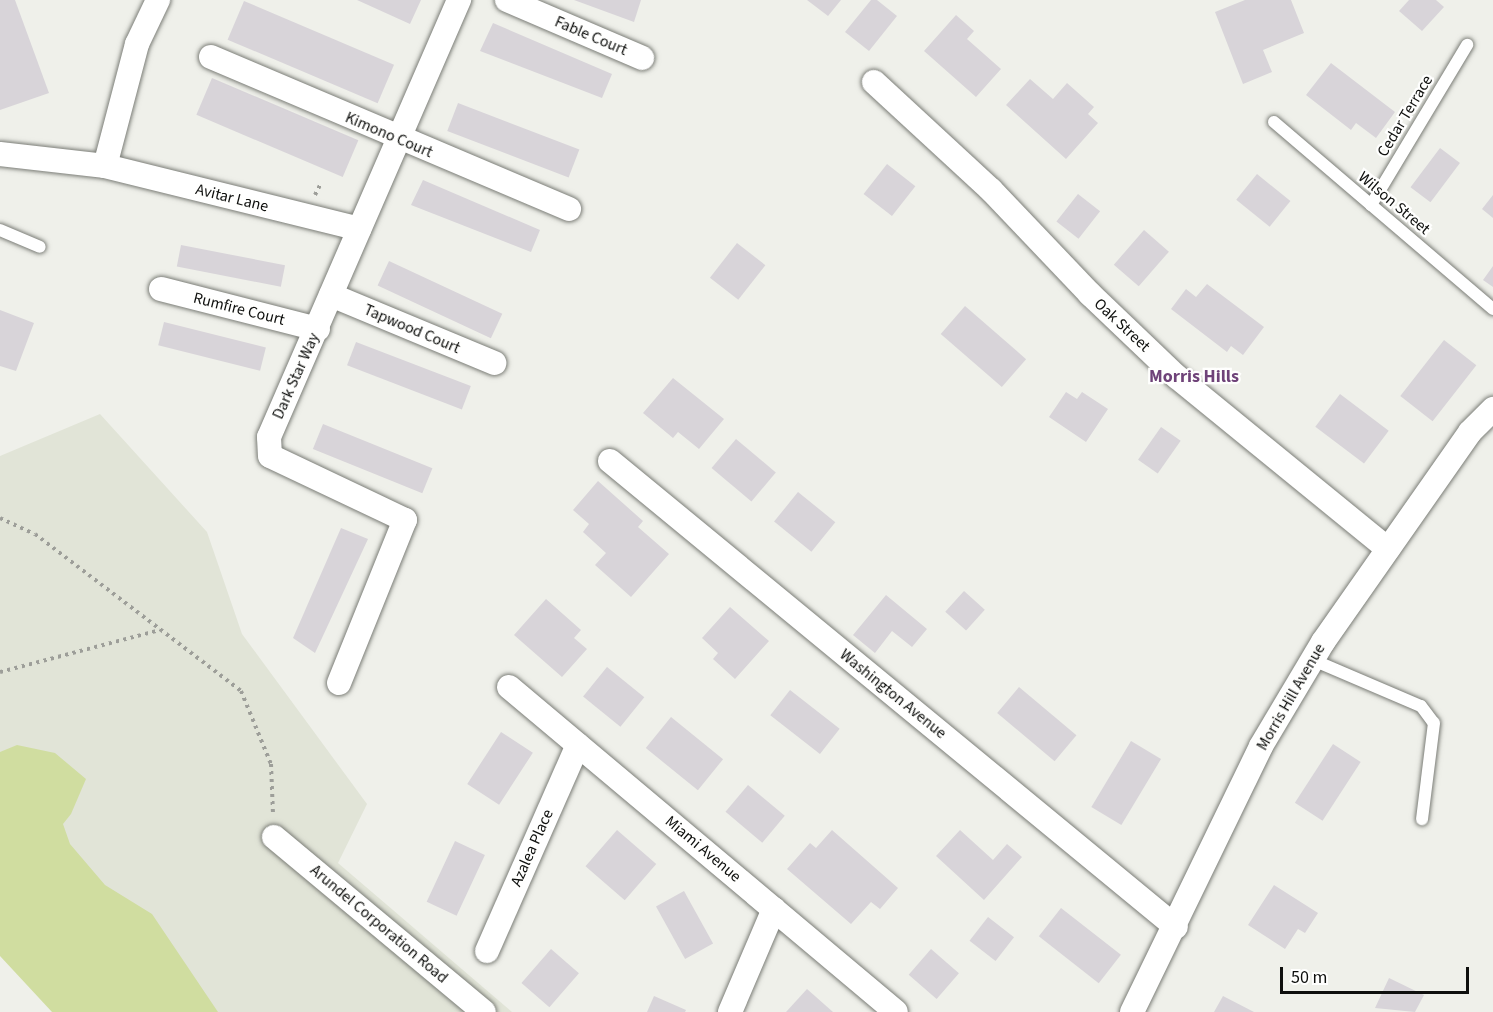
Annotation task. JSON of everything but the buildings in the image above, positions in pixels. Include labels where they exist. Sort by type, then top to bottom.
[{"type":"street","points":[[105,166],[138,44],[158,0]]},
{"type":"street","name":"Dark Star Way","points":[[339,683],[405,520],[270,456],[268,437],[318,329],[459,0]]},
{"type":"street","name":"Fable Court","points":[[507,0],[642,58]]},
{"type":"street","name":"Kimono Court","points":[[211,57],[398,139],[569,210]]},
{"type":"street","name":"Oak Street","points":[[873,81],[991,190],[1090,294],[1178,377],[1388,549]]},
{"type":"street","name":"Avitar Lane","points":[[0,154],[105,166],[359,229]]},
{"type":"street","name":"Rumfire Court","points":[[161,289],[318,329]]},
{"type":"street","name":"Tapwood Court","points":[[331,295],[494,363]]},
{"type":"street","name":"Morris Hill Avenue","points":[[1132,1012],[1176,927],[1261,746],[1313,660],[1388,549],[1470,432],[1493,409]]},
{"type":"street","name":"Washington Avenue","points":[[610,461],[1176,927]]},
{"type":"street","name":"Miami Avenue","points":[[509,687],[896,1012]]},
{"type":"street","name":"Azalea Place","points":[[487,951],[578,745]]},
{"type":"street","name":"Arundel Corporation Road","points":[[274,837],[484,1012]]},
{"type":"street","points":[[730,1012],[774,909]]},
{"type":"lane","name":"Cedar Terrace","points":[[1371,205],[1467,45]]},
{"type":"lane","name":"Wilson Street","points":[[1274,122],[1493,309]]},
{"type":"lane","points":[[0,230],[40,248]]},
{"type":"lane","points":[[1313,660],[1421,706],[1434,723],[1422,819]]},
{"type":"path","points":[[0,518],[34,534],[242,691],[271,764],[274,837]]},
{"type":"path","points":[[0,672],[161,630]]},
{"type":"shaded area","points":[[100,414],[207,532],[242,634],[367,804],[338,863],[512,1012],[144,1012],[0,856],[0,456]]},
{"type":"green space","points":[[17,745],[55,753],[86,779],[71,814],[63,824],[70,844],[105,885],[152,914],[218,1012],[52,1012],[0,956],[0,752]]},
{"type":"district","name":"Morris Hills","points":[[1194,377]]}]
